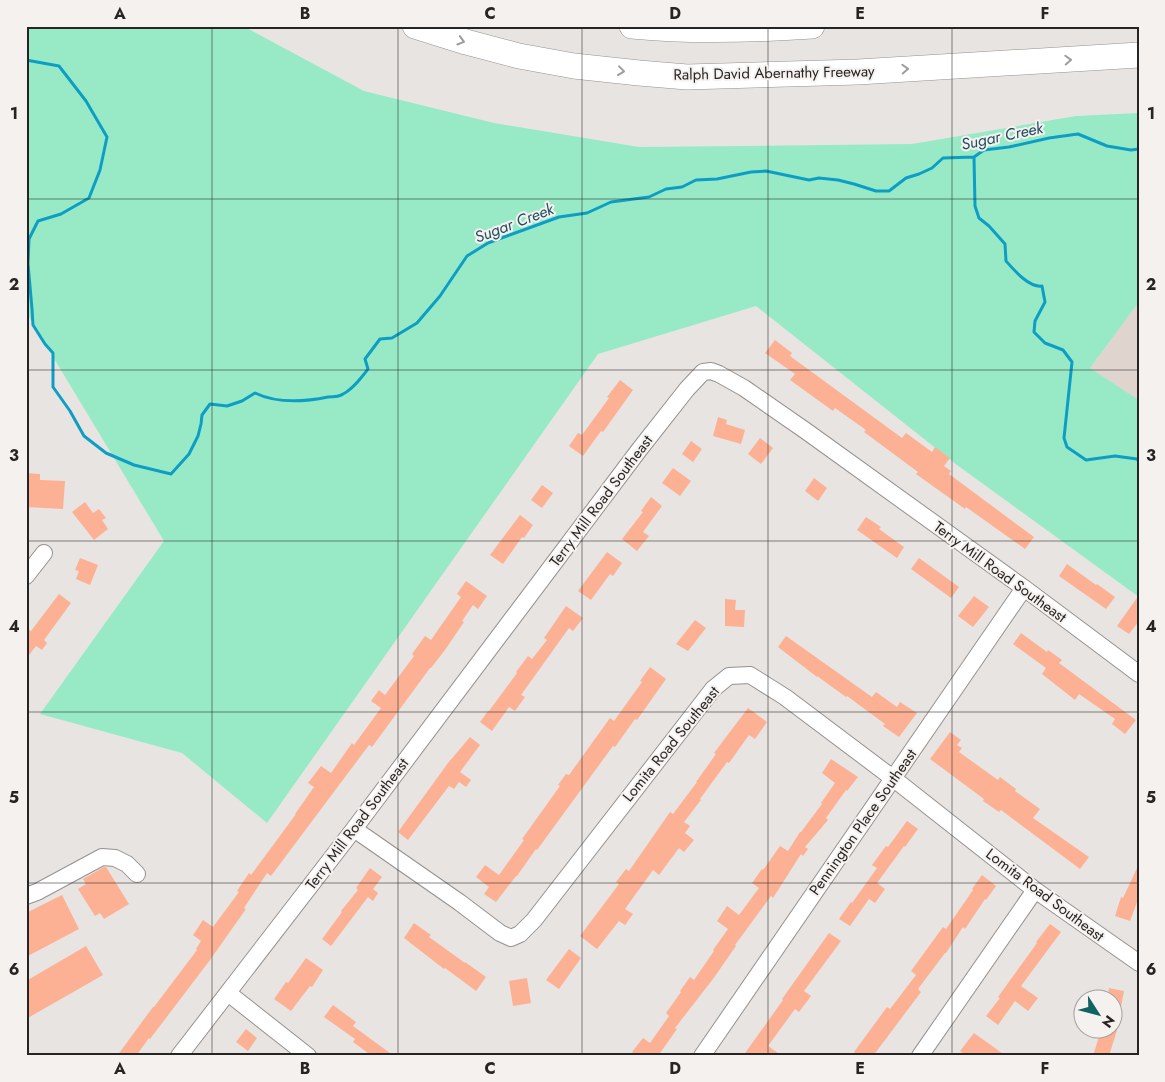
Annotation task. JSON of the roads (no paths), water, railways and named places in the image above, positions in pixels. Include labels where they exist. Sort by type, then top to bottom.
[{"type":"highway","name":"Ralph David Abernathy Freeway","points":[[415,26],[519,56],[574,66],[687,77],[858,72],[1131,57]]},
{"type":"highway","points":[[632,26],[658,29],[711,30],[812,26]]},
{"type":"street","name":"Terry Mill Road Southeast","points":[[179,1056],[354,829],[639,450],[687,389],[703,372],[711,371],[719,374],[744,388],[814,436],[1139,674]]},
{"type":"street","points":[[26,576],[44,553]]},
{"type":"street","name":"Pennington Place Southeast","points":[[702,1056],[1024,588]]},
{"type":"street","name":"Lomita Road Southeast","points":[[354,829],[500,933],[510,938],[520,934],[534,920],[713,689],[729,676],[750,675],[785,696],[1035,890],[1138,962]]},
{"type":"street","points":[[26,896],[102,857],[115,858],[127,864],[137,874]]},
{"type":"street","points":[[920,1056],[1035,890]]},
{"type":"street","points":[[228,994],[308,1056]]},
{"type":"waterway","name":"Sugar Creek","points":[[26,60],[59,66],[86,101],[107,137],[100,170],[89,198],[61,214],[38,221],[29,239],[28,264],[33,325],[53,353],[53,387],[70,411],[84,436],[106,453],[134,465],[171,474],[189,454],[198,436],[202,415],[210,404],[227,406],[242,401],[255,393],[264,397],[291,401],[336,397],[347,392],[360,380],[368,369],[365,359],[380,339],[392,338],[417,323],[440,296],[467,256],[488,243],[559,217],[587,213],[611,202],[649,197],[666,189],[682,187],[696,180],[717,179],[751,172],[766,171],[809,180],[819,178],[838,180],[876,191],[889,191],[906,178],[932,168],[943,158],[974,157],[984,150],[1009,147],[1049,138],[1078,134],[1107,146],[1131,150],[1139,149]]},
{"type":"waterway","points":[[974,157],[975,206],[979,218],[1005,244],[1006,261],[1013,269],[1032,284],[1042,286],[1045,302],[1035,321],[1034,332],[1045,343],[1063,350],[1072,362],[1064,438],[1067,447],[1086,460],[1115,456],[1137,459],[1139,462]]}]
